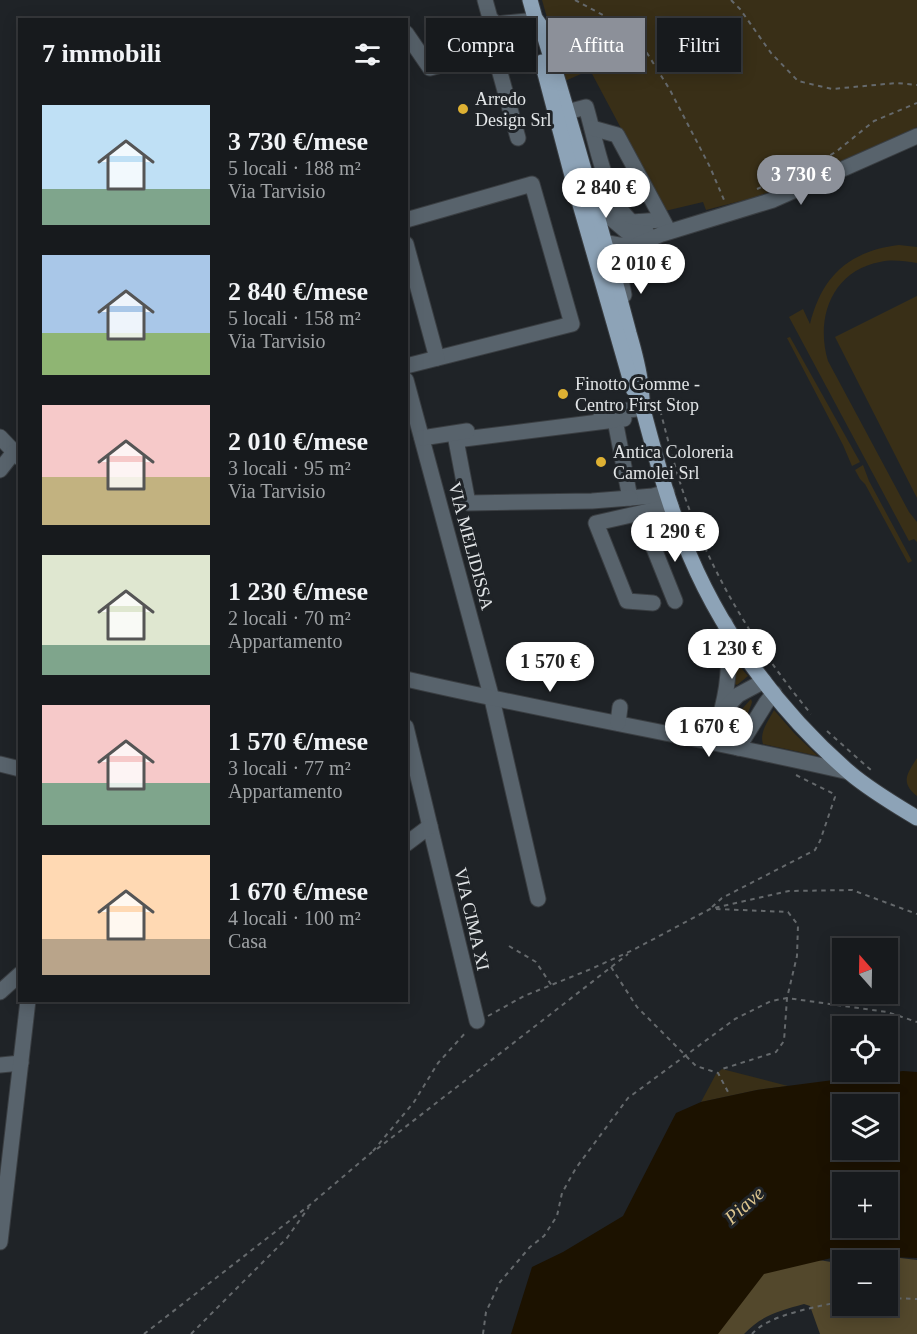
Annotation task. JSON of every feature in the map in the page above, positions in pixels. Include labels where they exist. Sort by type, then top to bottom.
[{"type":"main road","points":[[528,18],[530,0]]},
{"type":"main road","points":[[536,25],[542,28],[590,192],[598,242],[633,389],[643,409],[669,499],[696,569],[725,623],[764,681],[803,727],[849,772],[884,798],[917,818]]},
{"type":"main road","points":[[536,39],[598,242],[630,336],[641,387],[643,409]]},
{"type":"street","points":[[485,0],[490,18]]},
{"type":"street","points":[[408,36],[426,62]]},
{"type":"street","points":[[500,72],[518,138]]},
{"type":"street","points":[[567,112],[586,107],[613,197],[623,215],[632,222],[664,228]]},
{"type":"street","points":[[592,128],[617,135],[664,228]]},
{"type":"street","points":[[598,242],[626,231],[664,228],[773,200],[917,136]]},
{"type":"street","points":[[408,219],[532,184],[572,324],[408,365]]},
{"type":"street","points":[[590,192],[600,209],[626,231]]},
{"type":"street","points":[[630,336],[631,323],[621,280],[626,260],[637,245],[664,228]]},
{"type":"street","points":[[598,242],[637,245]]},
{"type":"street","points":[[408,251],[437,358]]},
{"type":"street","name":"VIA MELIDISSA","points":[[408,387],[492,699],[538,899]]},
{"type":"street","points":[[643,409],[615,420],[456,440],[468,503],[592,501],[653,496],[669,499]]},
{"type":"street","points":[[422,438],[643,409]]},
{"type":"street","points":[[615,420],[630,498]]},
{"type":"street","points":[[0,437],[17,455],[0,470]]},
{"type":"street","points":[[653,603],[627,601],[596,523],[645,513],[669,499]]},
{"type":"street","points":[[645,513],[643,521],[675,600]]},
{"type":"street","points":[[722,709],[728,684],[729,664],[725,623]]},
{"type":"street","points":[[408,679],[492,699],[688,737],[849,772]]},
{"type":"street","points":[[688,737],[709,725],[738,695],[764,681]]},
{"type":"street","points":[[738,748],[774,693]]},
{"type":"street","points":[[618,723],[620,708]]},
{"type":"street","name":"VIA CIMA XI","points":[[408,734],[477,1021]]},
{"type":"street","points":[[0,764],[18,768]]},
{"type":"street","points":[[408,842],[430,826]]},
{"type":"street","points":[[0,992],[18,976]]},
{"type":"street","points":[[0,1242],[28,1002]]},
{"type":"street","points":[[0,1065],[21,1063]]},
{"type":"path","points":[[575,0],[614,21],[642,45],[670,90],[728,206]]},
{"type":"path","points":[[731,0],[771,52],[798,81],[832,89],[897,83],[917,85]]},
{"type":"path","points":[[749,193],[818,163],[837,151],[874,121],[917,103]]},
{"type":"path","points":[[657,398],[686,502],[714,569],[734,606],[772,665],[818,722]]},
{"type":"path","points":[[825,729],[878,775]]},
{"type":"path","points":[[373,1151],[414,1102],[438,1063],[477,1021],[524,996],[633,950],[710,909],[722,898],[815,849],[820,841],[835,797],[834,794],[788,771]]},
{"type":"path","points":[[710,909],[789,891],[852,890],[917,914]]},
{"type":"path","points":[[710,909],[789,912],[798,925],[797,956],[788,998],[784,1041],[776,1052],[722,1069]]},
{"type":"path","points":[[509,946],[536,963],[552,986]]},
{"type":"path","points":[[144,1334],[311,1204],[373,1151],[633,950]]},
{"type":"path","points":[[610,967],[637,1007],[696,1066],[718,1073],[728,1092]]},
{"type":"path","points":[[483,1334],[486,1312],[500,1282],[530,1247],[543,1236],[557,1216],[562,1193],[582,1159],[628,1098],[735,1019],[771,1001],[788,998],[886,1012],[917,1022]]},
{"type":"path","points":[[191,1334],[287,1238],[311,1204]]},
{"type":"path","points":[[898,1298],[917,1299]]},
{"type":"path","points":[[753,1334],[773,1319],[832,1303]]},
{"type":"shaded area","points":[[542,0],[917,0],[917,127],[780,188],[752,198],[706,210],[703,202],[665,211],[591,72],[645,72],[645,18],[548,18],[548,21]]},
{"type":"shaded area","points":[[562,72],[585,72],[565,81]]},
{"type":"shaded area","points":[[899,245],[917,247],[917,263],[885,261],[863,267],[850,275],[831,299],[824,329],[828,361],[909,512],[917,522],[917,542],[914,539],[909,541],[789,317],[803,309],[810,324],[822,292],[840,269],[866,253]]},
{"type":"shaded area","points":[[917,296],[917,498],[835,337]]},
{"type":"shaded area","points":[[790,337],[860,462],[852,466],[787,338]]},
{"type":"shaded area","points":[[863,465],[869,481],[912,561],[908,563],[855,470]]},
{"type":"shaded area","points":[[736,662],[748,676],[737,685],[735,684]]},
{"type":"shaded area","points":[[751,699],[750,708],[739,726],[729,734],[717,737]]},
{"type":"shaded area","points":[[774,710],[818,756],[763,744],[763,731]]},
{"type":"shaded area","points":[[917,758],[917,796],[908,786],[907,778]]},
{"type":"shaded area","points":[[722,1069],[788,1086],[701,1102],[716,1074]]},
{"type":"shaded area","points":[[898,1258],[917,1260],[917,1334],[820,1334],[810,1306],[804,1304],[764,1318],[744,1334],[697,1334],[746,1277],[813,1259],[831,1262],[832,1316],[898,1316]]},
{"type":"water","name":"Piave","points":[[898,1072],[917,1072],[917,1258],[898,1257],[898,1250],[832,1250],[832,1258],[764,1274],[718,1334],[511,1334],[532,1267],[563,1252],[623,1216],[676,1113],[701,1102],[757,1090],[832,1080],[898,1082]]},
{"type":"place","name":"Arredo Design Srl","points":[[463,109]]},
{"type":"place","name":"Finotto Gomme - Centro First Stop","points":[[563,394]]},
{"type":"place","name":"Antica Coloreria Camolei Srl","points":[[601,462]]}]
